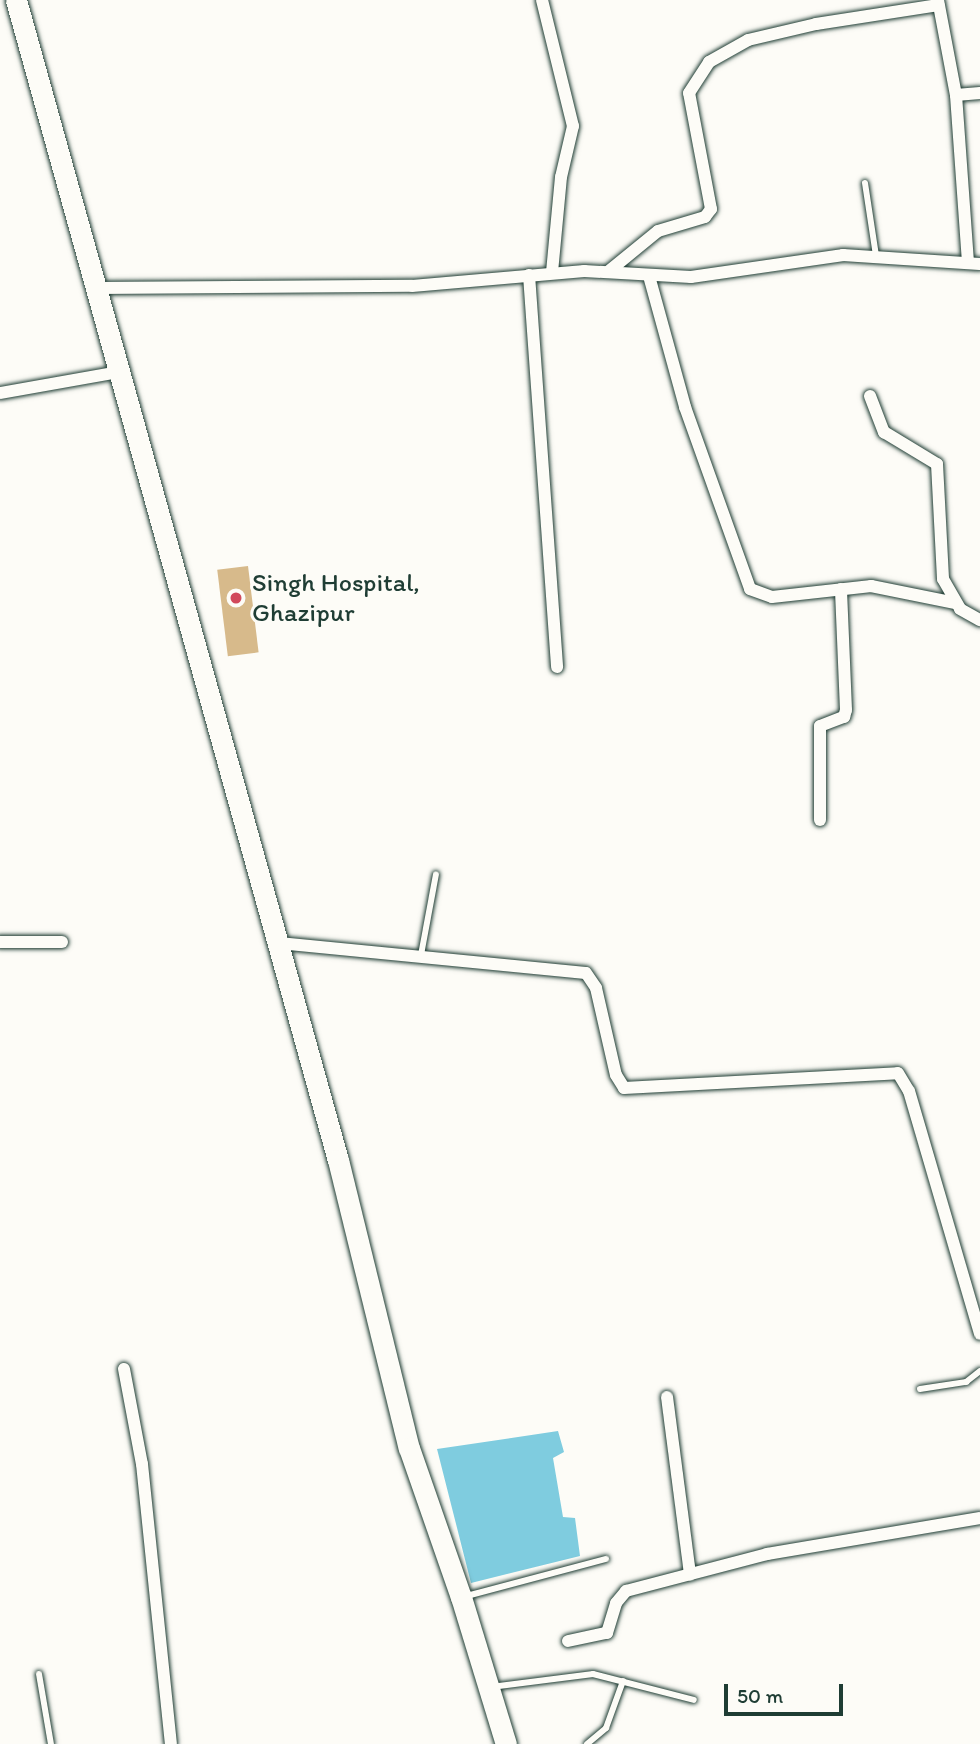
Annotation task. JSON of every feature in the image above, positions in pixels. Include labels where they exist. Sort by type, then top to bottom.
[{"type":"highway","points":[[16,0],[279,943],[409,1448],[461,1597],[506,1744]]},
{"type":"street","points":[[542,0],[573,126],[561,177],[552,273]]},
{"type":"street","points":[[96,288],[412,286],[552,273],[610,271],[691,278],[830,256],[876,256],[974,263],[956,95],[938,2],[816,24],[748,40],[709,62],[689,93],[711,209],[705,216],[666,226],[647,237],[610,271]]},
{"type":"street","points":[[956,95],[980,93]]},
{"type":"street","points":[[529,275],[557,667]]},
{"type":"street","points":[[649,276],[685,407],[743,579],[758,595],[772,597],[871,586],[955,603],[980,620]]},
{"type":"street","points":[[0,393],[119,372]]},
{"type":"street","points":[[870,396],[884,432],[937,464],[943,579],[955,603]]},
{"type":"street","points":[[820,820],[820,726],[844,717],[846,710],[841,589]]},
{"type":"street","points":[[0,942],[62,942]]},
{"type":"street","points":[[279,943],[586,973],[596,988],[616,1075],[624,1088],[898,1073],[909,1091],[980,1334]]},
{"type":"street","points":[[124,1369],[142,1464],[170,1744]]},
{"type":"street","points":[[667,1397],[690,1575]]},
{"type":"street","points":[[568,1641],[607,1633],[616,1603],[626,1591],[767,1554],[980,1518]]},
{"type":"lane","points":[[865,183],[876,256]]},
{"type":"lane","points":[[421,955],[436,874]]},
{"type":"lane","points":[[920,1389],[966,1382],[980,1371]]},
{"type":"lane","points":[[461,1597],[606,1559]]},
{"type":"lane","points":[[39,1674],[51,1744]]},
{"type":"lane","points":[[489,1687],[574,1675],[623,1681],[694,1700]]},
{"type":"lane","points":[[587,1744],[606,1728],[623,1681]]},
{"type":"water","points":[[558,1431],[564,1452],[553,1458],[563,1517],[575,1518],[580,1556],[471,1583],[437,1449]]},
{"type":"building","points":[[248,566],[259,652],[228,656],[217,570]]},
{"type":"place","name":"Singh Hospital, Ghazipur","points":[[236,598]]}]
